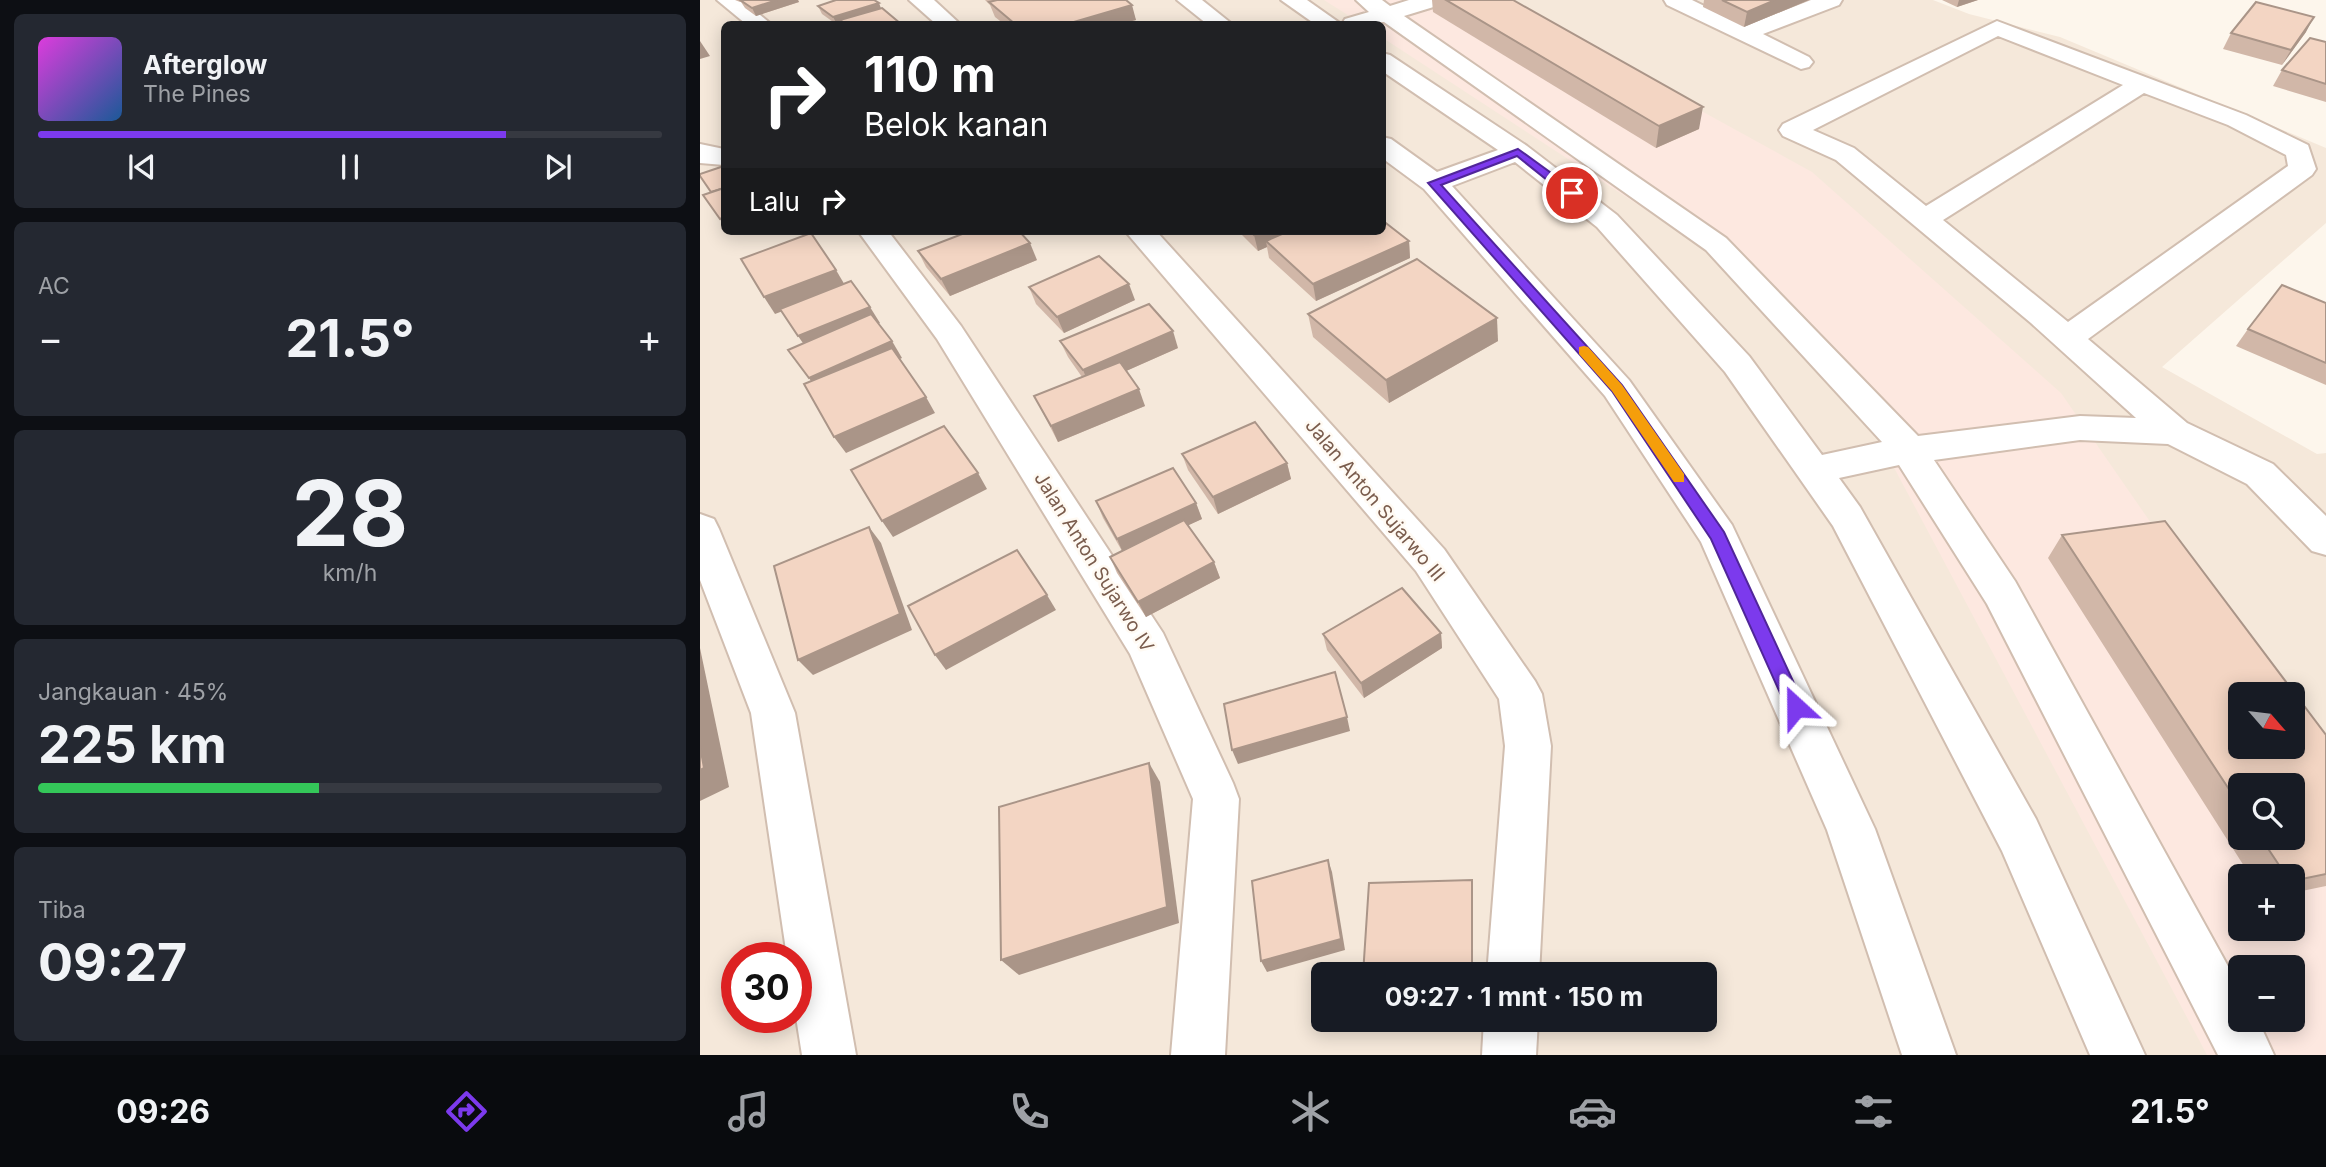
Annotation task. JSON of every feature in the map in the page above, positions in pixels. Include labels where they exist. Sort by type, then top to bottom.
[{"type":"street","points":[[728,0],[756,21]]},
{"type":"street","points":[[920,0],[945,21]]},
{"type":"street","points":[[1188,0],[1217,21]]},
{"type":"street","points":[[1292,0],[1325,21]]},
{"type":"street","points":[[1358,21],[1379,8],[1432,0]]},
{"type":"street","points":[[1675,0],[1801,62]]},
{"type":"street","points":[[1744,34],[1831,0]]},
{"type":"street","points":[[1379,8],[1716,244],[1763,290],[1908,450],[2001,593],[2247,1055]]},
{"type":"street","points":[[2067,338],[2302,169],[2299,151],[2237,120],[1997,28],[1792,130],[1844,154],[2067,338],[2174,432],[2260,474],[2308,503],[2326,540]]},
{"type":"street","points":[[1386,63],[1518,152],[1607,221],[1737,364],[1847,517],[2019,835],[2118,1055]]},
{"type":"street","points":[[1924,219],[2142,84]]},
{"type":"street","points":[[1386,148],[1434,183],[1617,388],[1718,536],[1851,829],[1929,1055]]},
{"type":"street","points":[[700,152],[706,156],[721,157]]},
{"type":"street","points":[[1434,183],[1518,152]]},
{"type":"street","name":"Jalan Anton Sujarwo IV","points":[[876,235],[950,333],[1148,646],[1216,799],[1198,1055]]},
{"type":"street","name":"Jalan Anton Sujarwo III","points":[[1144,235],[1430,560],[1520,694],[1528,746],[1515,962]]},
{"type":"street","points":[[1813,470],[1908,450],[2080,428],[2174,432]]},
{"type":"street","points":[[700,529],[773,713],[830,1055]]},
{"type":"street","points":[[1508,1055],[1510,1032]]},
{"type":"shaded area","points":[[700,0],[1933,0],[1969,14],[2060,37],[2326,148],[2326,223],[2162,367],[2317,454],[2326,453],[2326,1055],[700,1055]]},
{"type":"shaded area","points":[[1324,0],[1500,0],[1812,172],[2061,393],[2261,682],[2228,682],[2228,760],[2305,758],[2326,777],[2326,1055],[2207,1055],[1875,432],[1712,253],[1386,40],[1386,21],[1357,21]]},
{"type":"building","points":[[740,0],[777,0],[752,8]]},
{"type":"building","points":[[836,0],[874,0],[879,3],[833,17],[818,6]]},
{"type":"building","points":[[1126,0],[1132,5],[1077,21],[1011,21],[989,2]]},
{"type":"building","points":[[1446,0],[1513,0],[1703,107],[1659,126]]},
{"type":"building","points":[[1722,0],[1775,0],[1747,12]]},
{"type":"building","points":[[2256,2],[2314,17],[2291,50],[2231,33]]},
{"type":"building","points":[[882,8],[897,21],[841,21]]},
{"type":"building","points":[[2310,38],[2326,42],[2326,84],[2282,70]]},
{"type":"building","points":[[721,167],[721,189],[711,192],[700,174]]},
{"type":"building","points":[[721,189],[721,218],[720,219],[703,195]]},
{"type":"building","points":[[1386,223],[1409,241],[1313,284],[1266,241],[1280,235],[1386,235]]},
{"type":"building","points":[[806,235],[812,235],[836,270],[764,297],[741,259]]},
{"type":"building","points":[[960,235],[1023,235],[1030,243],[941,279],[918,251]]},
{"type":"building","points":[[1099,256],[1129,284],[1057,317],[1029,287]]},
{"type":"building","points":[[1417,259],[1497,318],[1386,380],[1308,314]]},
{"type":"building","points":[[851,281],[870,307],[798,336],[780,309]]},
{"type":"building","points":[[2282,285],[2326,303],[2326,363],[2248,329]]},
{"type":"building","points":[[1149,304],[1173,331],[1083,370],[1060,341]]},
{"type":"building","points":[[871,314],[892,341],[809,378],[788,350]]},
{"type":"building","points":[[892,348],[926,397],[834,437],[804,384]]},
{"type":"building","points":[[1120,362],[1139,389],[1051,426],[1034,396]]},
{"type":"building","points":[[1255,422],[1287,463],[1213,497],[1182,454]]},
{"type":"building","points":[[944,426],[978,473],[882,521],[851,470]]},
{"type":"building","points":[[1173,468],[1196,503],[1117,539],[1096,501]]},
{"type":"building","points":[[1184,520],[1214,562],[1138,602],[1110,557]]},
{"type":"building","points":[[2165,521],[2286,682],[2228,682],[2228,760],[2305,760],[2305,707],[2326,735],[2326,874],[2305,878],[2305,864],[2278,864],[2269,850],[2305,850],[2305,773],[2228,773],[2228,788],[2062,535]]},
{"type":"building","points":[[869,527],[900,614],[798,660],[774,566]]},
{"type":"building","points":[[1017,550],[1047,595],[935,655],[908,606]]},
{"type":"building","points":[[1402,588],[1441,633],[1361,683],[1323,634]]},
{"type":"building","points":[[1335,672],[1347,717],[1232,750],[1224,704]]},
{"type":"building","points":[[700,746],[704,768],[700,770]]},
{"type":"building","points":[[1149,763],[1167,907],[1001,960],[999,807]]},
{"type":"building","points":[[1328,860],[1341,939],[1261,961],[1252,881]]},
{"type":"building","points":[[1472,880],[1472,962],[1364,962],[1369,883]]},
{"type":"slow traffic","points":[[1584,351],[1617,388],[1679,478]]},
{"type":"route","points":[[1572,193],[1518,152],[1434,183],[1617,388],[1718,536],[1796,707]]}]
